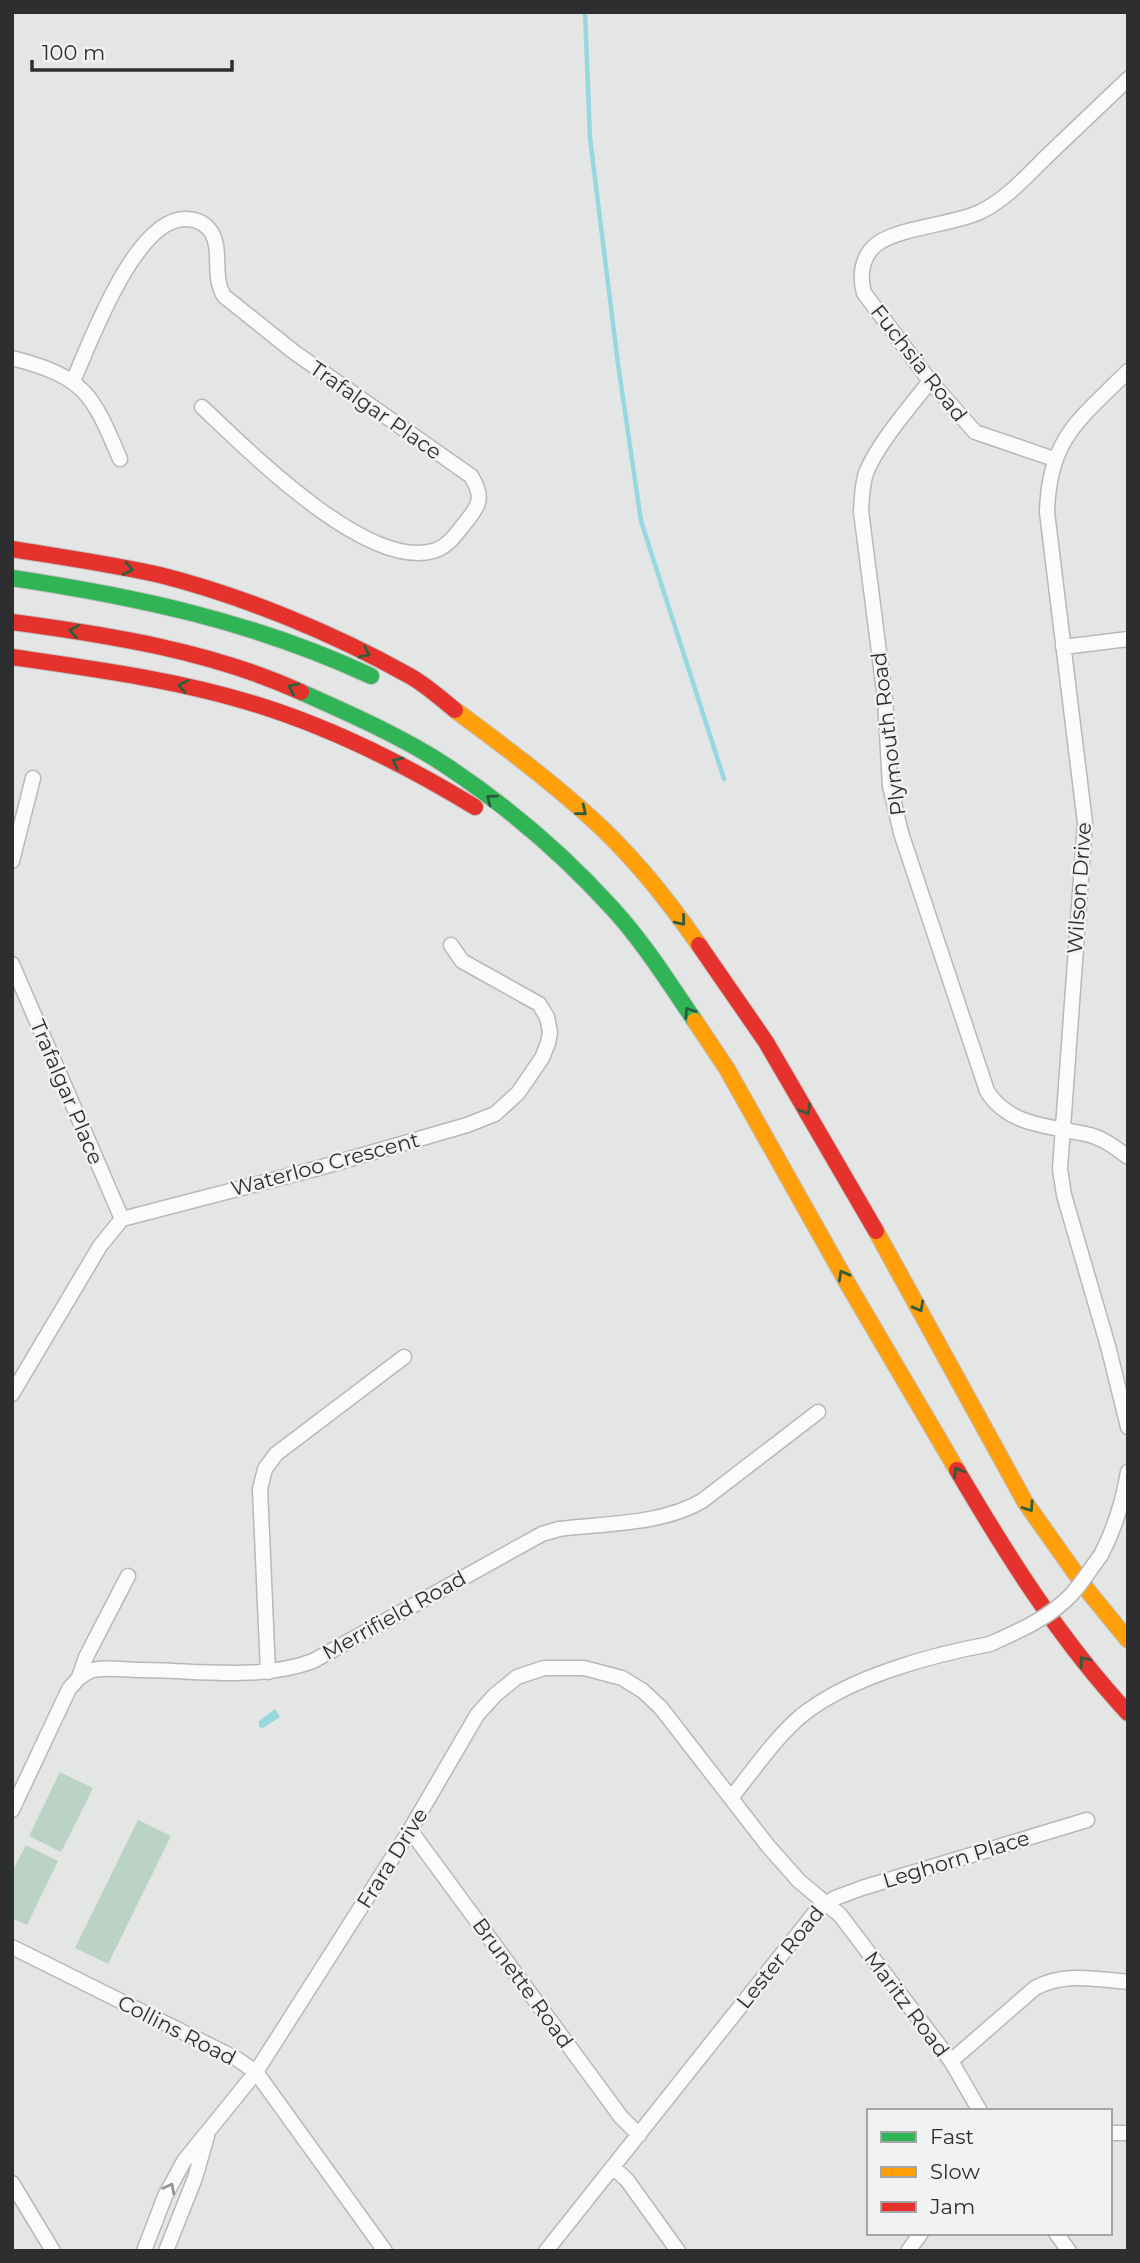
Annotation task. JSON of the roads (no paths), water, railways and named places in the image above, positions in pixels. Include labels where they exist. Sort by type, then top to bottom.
[{"type":"highway","points":[[12,549],[162,576],[202,587],[295,622],[410,676],[490,739]]},
{"type":"highway","points":[[12,578],[124,596],[207,615],[284,639],[386,684]]},
{"type":"highway","points":[[12,622],[78,631],[186,653],[271,678],[357,717],[447,766],[534,832],[614,910],[658,967],[727,1069],[849,1286],[988,1523],[1052,1621],[1128,1713]]},
{"type":"highway","points":[[12,657],[194,688],[261,707],[358,743],[446,789],[519,835],[614,910]]},
{"type":"highway","points":[[422,702],[514,754],[592,819],[638,867],[693,936],[766,1042],[897,1267],[1025,1502],[1088,1591],[1128,1640]]},
{"type":"street","name":"Fuchsia Road","points":[[1054,459],[975,432],[930,381],[864,293],[861,275],[869,253],[876,244],[966,217],[993,204],[1128,79]]},
{"type":"street","name":"Trafalgar Place","points":[[73,381],[129,262],[156,231],[181,219],[193,219],[210,230],[214,238],[218,283],[224,296],[294,352],[471,476],[478,488],[480,500],[473,514],[447,544],[433,551],[416,552],[374,541],[335,522],[247,449],[202,407]]},
{"type":"street","points":[[12,358],[49,368],[73,381],[86,394],[104,421],[120,460]]},
{"type":"street","name":"Wilson Drive","points":[[1128,371],[1076,423],[1062,442],[1054,459],[1048,485],[1047,512],[1085,823],[1060,1170],[1064,1195],[1108,1346],[1128,1427]]},
{"type":"street","name":"Plymouth Road","points":[[930,381],[874,457],[862,489],[861,511],[885,699],[890,786],[901,833],[994,1102],[1016,1118],[1105,1141],[1128,1157]]},
{"type":"street","points":[[1063,647],[1128,639]]},
{"type":"street","points":[[12,861],[33,778]]},
{"type":"street","name":"Waterloo Crescent","points":[[122,1219],[315,1169],[467,1125],[495,1114],[518,1093],[542,1058],[550,1032],[547,1017],[539,1004],[462,961],[450,945]]},
{"type":"street","name":"Trafalgar Place","points":[[12,964],[122,1219]]},
{"type":"street","points":[[12,1394],[100,1246],[122,1219]]},
{"type":"street","points":[[268,1672],[260,1489],[265,1469],[276,1454],[404,1357]]},
{"type":"street","name":"Merrifield Road","points":[[79,1677],[95,1670],[268,1672],[291,1669],[313,1661],[542,1534],[559,1529],[668,1516],[685,1510],[702,1501],[818,1412]]},
{"type":"street","points":[[731,1798],[802,1716],[835,1695],[880,1674],[928,1657],[990,1644],[1039,1620],[1058,1606],[1071,1595],[1101,1555],[1124,1500],[1128,1472]]},
{"type":"street","points":[[12,1810],[17,1785],[79,1677],[86,1657],[128,1576]]},
{"type":"street","name":"Frara Drive","points":[[144,2251],[165,2196],[184,2161],[256,2072],[410,1830],[477,1715],[495,1695],[517,1677],[544,1668],[584,1668],[622,1678]]},
{"type":"street","name":"Lester Road","points":[[546,2251],[817,1910],[826,1903],[799,1881],[768,1846],[661,1708],[643,1691],[622,1678]]},
{"type":"street","name":"Leghorn Place","points":[[826,1903],[862,1888],[1087,1820]]},
{"type":"street","name":"Brunette Road","points":[[410,1830],[621,2117],[639,2136]]},
{"type":"street","name":"Maritz Road","points":[[826,1903],[840,1915],[950,2061],[979,2109]]},
{"type":"street","name":"Collins Road","points":[[12,1947],[256,2072],[385,2251]]},
{"type":"street","points":[[950,2061],[1035,1988],[1047,1981],[1059,1978],[1128,1982]]},
{"type":"street","name":"Frara Drive","points":[[166,2251],[195,2178],[208,2131]]},
{"type":"street","points":[[614,2168],[627,2180],[678,2251]]},
{"type":"street","points":[[12,2183],[53,2251]]},
{"type":"street","points":[[908,2251],[920,2235]]},
{"type":"street","points":[[1057,2235],[1069,2251]]},
{"type":"water","points":[[275,1709],[280,1717],[263,1728],[259,1727],[259,1721]]},
{"type":"waterway","points":[[585,12],[590,138],[641,521],[724,779]]}]
